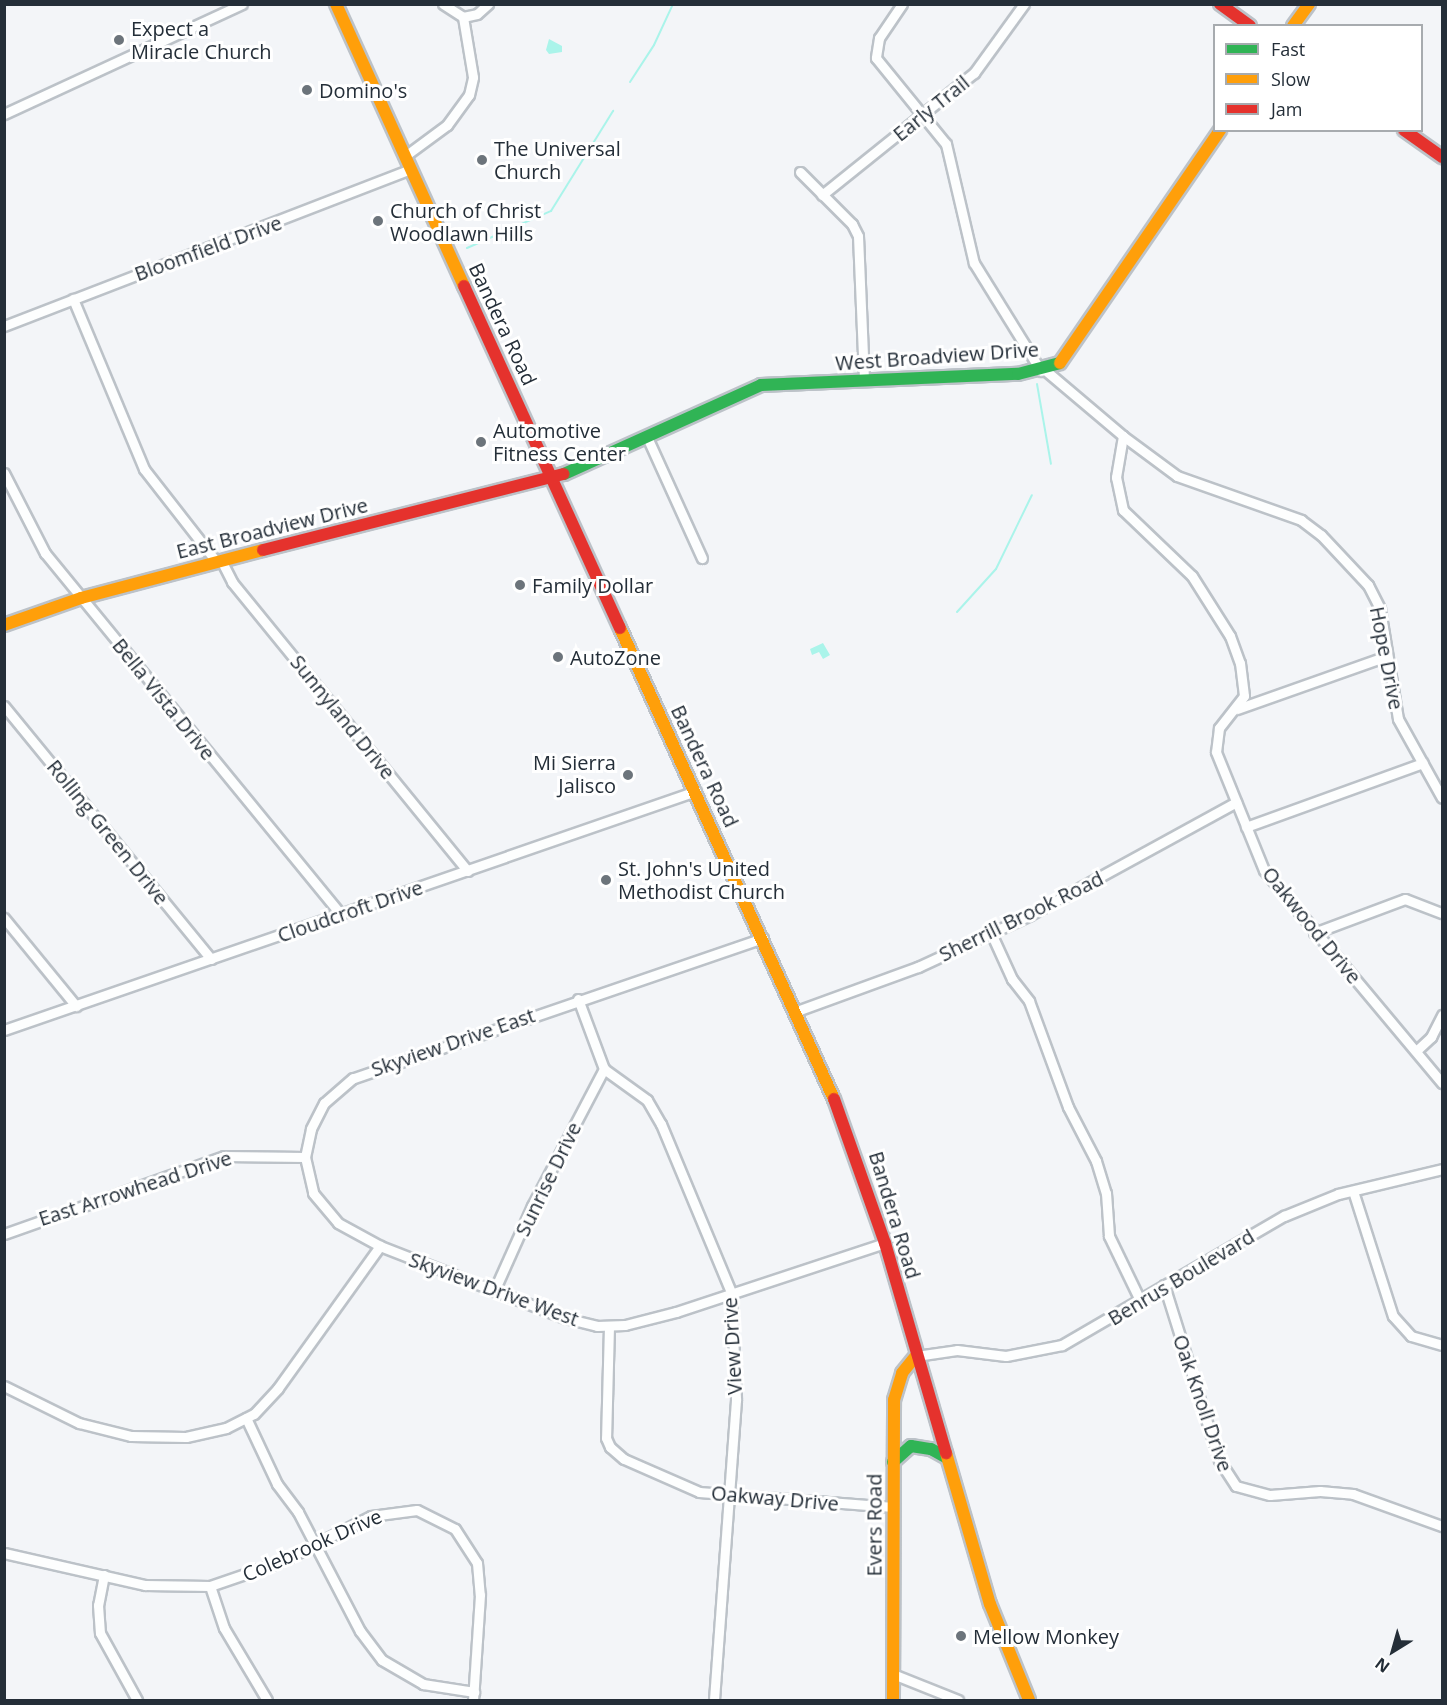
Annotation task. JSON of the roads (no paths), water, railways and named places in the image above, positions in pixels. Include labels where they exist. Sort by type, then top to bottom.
[{"type":"main road","name":"Bandera Road","points":[[336,4],[797,1011],[846,1128],[885,1243],[990,1604],[1029,1701]]},
{"type":"main road","points":[[1220,4],[1247,24]]},
{"type":"main road","points":[[1294,24],[1309,4]]},
{"type":"main road","name":"West Broadview Drive","points":[[553,479],[761,385],[1043,370],[1060,363],[1076,343],[1219,132]]},
{"type":"main road","points":[[1407,132],[1443,157]]},
{"type":"main road","name":"East Broadview Drive","points":[[4,626],[81,597],[553,479]]},
{"type":"main road","name":"Evers Road","points":[[893,1701],[893,1462],[897,1383],[916,1356]]},
{"type":"main road","points":[[893,1462],[911,1446],[931,1449],[947,1458]]},
{"type":"street","points":[[4,114],[242,4]]},
{"type":"street","points":[[443,4],[463,17],[477,14],[488,4]]},
{"type":"street","points":[[902,4],[875,50],[880,65],[923,114],[950,153],[966,238],[974,263],[1043,370],[1123,436]]},
{"type":"street","name":"Early Trail","points":[[822,195],[981,66],[1024,4]]},
{"type":"street","points":[[405,156],[447,125],[469,95],[473,77],[463,17]]},
{"type":"street","name":"Bloomfield Drive","points":[[4,326],[411,169]]},
{"type":"street","points":[[800,172],[852,224],[858,236],[864,381]]},
{"type":"street","name":"Sunnyland Drive","points":[[73,299],[144,469],[218,561],[232,582],[468,871]]},
{"type":"street","name":"Hope Drive","points":[[1123,436],[1177,476],[1292,515],[1310,526],[1374,594],[1398,719],[1443,798]]},
{"type":"street","name":"Oakwood Drive","points":[[1123,436],[1116,477],[1123,510],[1192,576],[1219,614],[1245,684],[1244,696],[1236,710],[1216,734],[1216,752],[1270,879],[1443,1083]]},
{"type":"street","points":[[647,437],[702,558]]},
{"type":"street","name":"Bella Vista Drive","points":[[4,473],[34,537],[340,914]]},
{"type":"street","points":[[1236,710],[1387,656]]},
{"type":"street","name":"Rolling Green Drive","points":[[4,706],[211,959]]},
{"type":"street","points":[[1246,827],[1423,763]]},
{"type":"street","name":"Cloudcroft Drive","points":[[4,1030],[696,791]]},
{"type":"street","name":"Sherrill Brook Road","points":[[797,1011],[908,971],[992,933],[1056,902],[1236,802]]},
{"type":"street","points":[[1314,933],[1405,899],[1443,913]]},
{"type":"street","points":[[4,918],[76,1006]]},
{"type":"street","points":[[992,933],[1012,979],[1029,1001],[1068,1107],[1096,1161],[1106,1192],[1109,1236],[1140,1300]]},
{"type":"street","name":"Skyview Drive East","points":[[380,1246],[338,1223],[318,1203],[305,1158],[314,1120],[334,1092],[353,1078],[578,999],[763,938]]},
{"type":"street","points":[[578,999],[604,1069]]},
{"type":"street","points":[[1416,1052],[1431,1037],[1443,1015]]},
{"type":"street","name":"Sunrise Drive","points":[[494,1291],[532,1206],[604,1069]]},
{"type":"street","name":"View Drive","points":[[604,1069],[639,1094],[655,1112],[731,1292],[736,1400],[714,1701]]},
{"type":"street","name":"East Arrowhead Drive","points":[[4,1234],[224,1156],[305,1158]]},
{"type":"street","name":"Benrus Boulevard","points":[[916,1356],[946,1350],[1006,1356],[1044,1350],[1080,1338],[1140,1300],[1284,1216],[1353,1191],[1443,1169]]},
{"type":"street","points":[[1353,1191],[1394,1316],[1411,1336],[1443,1345]]},
{"type":"street","name":"Skyview Drive West","points":[[380,1246],[564,1317],[609,1326],[676,1312],[885,1243]]},
{"type":"street","points":[[4,1386],[79,1424],[131,1436],[186,1437],[226,1428],[260,1408],[292,1371],[380,1246]]},
{"type":"street","name":"Oak Knoll Drive","points":[[1164,1286],[1219,1460],[1236,1486],[1270,1495],[1320,1491],[1353,1494],[1443,1526]]},
{"type":"street","name":"Oakway Drive","points":[[609,1326],[606,1438],[610,1447],[633,1464],[676,1485],[728,1497],[893,1508]]},
{"type":"street","points":[[246,1418],[272,1475],[314,1544],[360,1631],[382,1660],[417,1682],[473,1696]]},
{"type":"street","name":"Colebrook Drive","points":[[4,1553],[173,1588],[210,1586],[253,1574],[386,1511],[417,1510],[442,1519],[470,1548],[480,1580],[473,1696]]},
{"type":"street","points":[[104,1575],[98,1605],[100,1633],[137,1701]]},
{"type":"street","points":[[210,1586],[224,1628],[267,1701]]},
{"type":"street","points":[[893,1674],[958,1701]]},
{"type":"waterway","points":[[630,82],[654,45],[673,4]]},
{"type":"waterway","points":[[467,248],[551,211],[613,111]]},
{"type":"waterway","points":[[1037,384],[1051,464]]},
{"type":"waterway","points":[[957,612],[996,569],[1032,495]]},
{"type":"place","name":"Expect a Miracle Church","points":[[119,40]]},
{"type":"place","name":"Domino's","points":[[307,90]]},
{"type":"place","name":"The Universal Church","points":[[482,160]]},
{"type":"place","name":"Church of Christ Woodlawn Hills","points":[[378,221]]},
{"type":"place","name":"Automotive Fitness Center","points":[[481,442]]},
{"type":"place","name":"Family Dollar","points":[[520,585]]},
{"type":"place","name":"AutoZone","points":[[558,657]]},
{"type":"place","name":"Mi Sierra Jalisco","points":[[628,775]]},
{"type":"place","name":"St. John's United Methodist Church","points":[[606,880]]},
{"type":"place","name":"Mellow Monkey","points":[[961,1636]]}]
